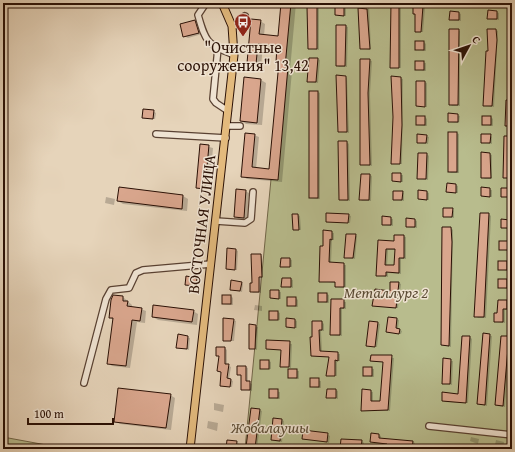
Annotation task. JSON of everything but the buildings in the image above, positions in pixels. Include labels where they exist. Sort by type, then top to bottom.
[{"type":"main road","name":"ВОСТОЧНАЯ УЛИЦА","points":[[190,449],[226,138],[234,55],[232,26],[222,3]]},
{"type":"street","points":[[206,3],[198,15],[205,39],[218,48],[234,55]]},
{"type":"street","points":[[232,26],[242,24],[245,16]]},
{"type":"street","points":[[218,48],[213,99],[216,103],[228,111]]},
{"type":"street","points":[[227,126],[240,126]]},
{"type":"street","points":[[156,134],[226,138]]},
{"type":"street","points":[[216,221],[245,223],[251,219],[253,192]]},
{"type":"street","points":[[84,383],[106,299],[111,290],[129,288],[136,273],[143,270],[211,264]]},
{"type":"street","points":[[429,426],[512,435]]},
{"type":"green space","name":"Металлург 2","points":[[288,3],[512,3],[512,449],[245,449]]},
{"type":"green space","points":[[3,437],[68,449],[3,449]]},
{"type":"place","name":"\"Очистные сооружения\" 13,42","points":[[243,37]]},
{"type":"park label","name":"Жобалаушы","points":[[270,427]]}]
